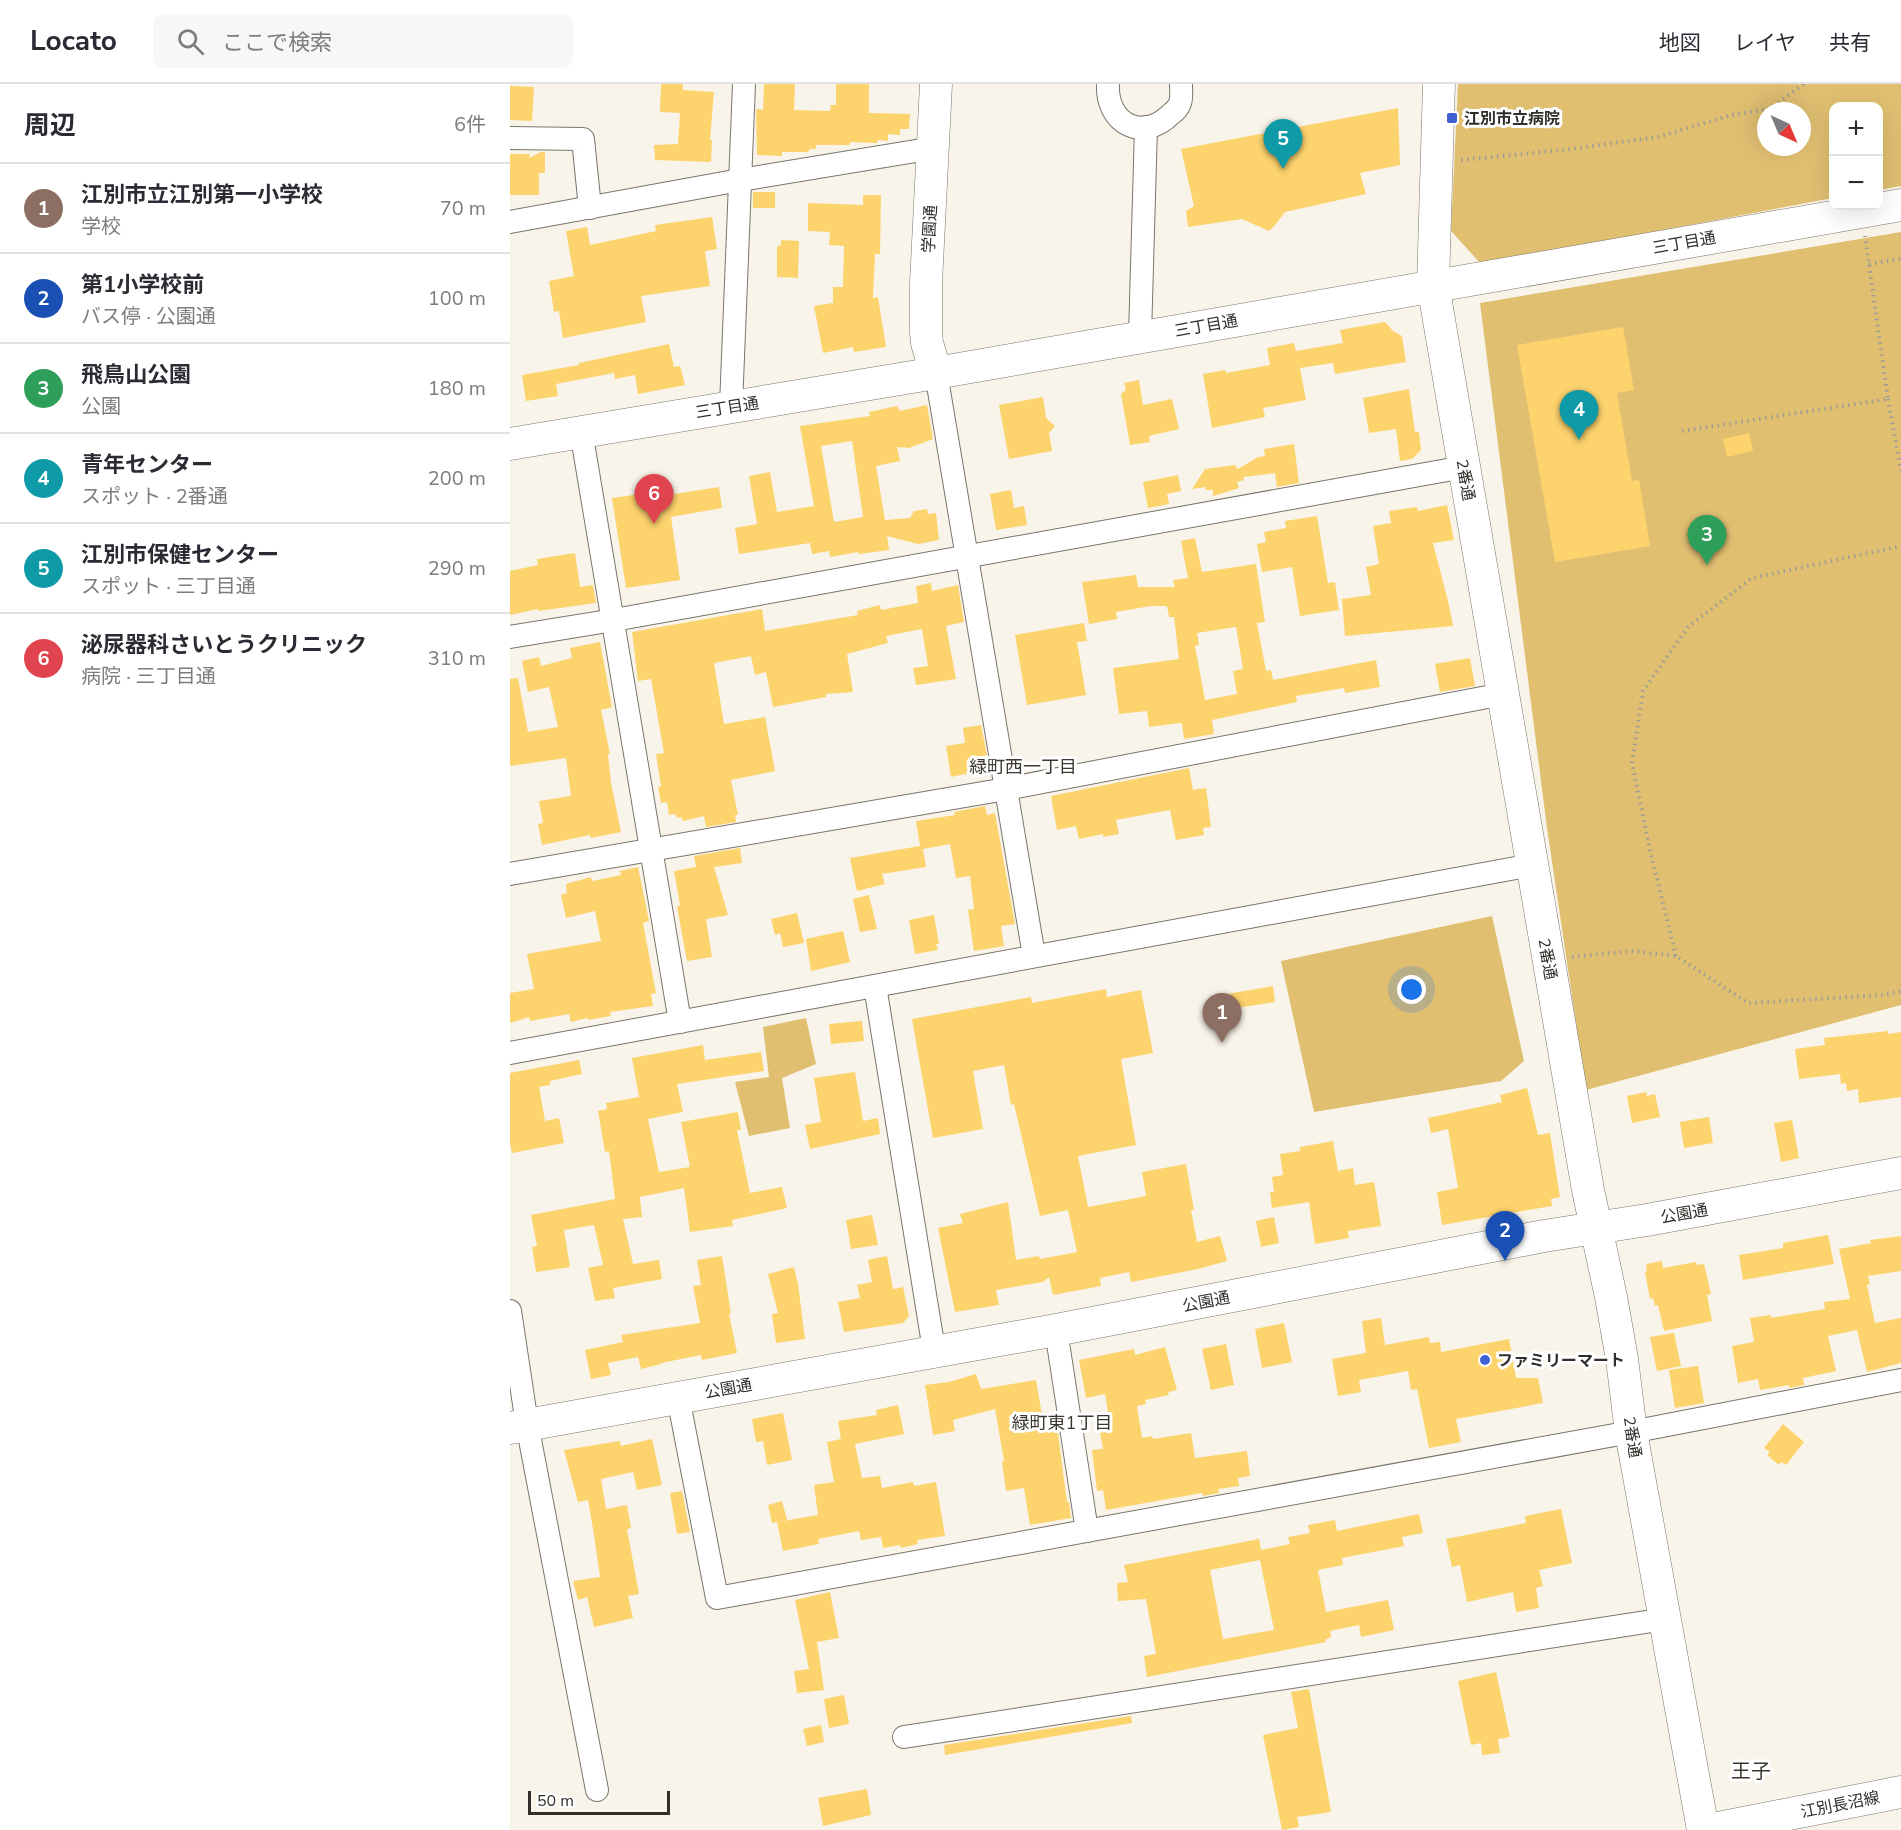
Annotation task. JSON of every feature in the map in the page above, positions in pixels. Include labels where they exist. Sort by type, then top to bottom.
[{"type":"street","points":[[731,406],[744,84]]},
{"type":"street","name":"学園通","points":[[936,84],[926,283],[926,333],[936,373]]},
{"type":"street","points":[[1108,84],[1110,104],[1117,117],[1131,127],[1160,124],[1181,103],[1181,84]]},
{"type":"street","name":"2番通","points":[[1439,84],[1433,285],[1588,1190],[1622,1359],[1631,1432],[1703,1830]]},
{"type":"street","points":[[1140,336],[1146,127]]},
{"type":"street","points":[[510,138],[583,139],[590,208]]},
{"type":"street","points":[[510,222],[740,180],[934,148]]},
{"type":"street","name":"三丁目通","points":[[510,444],[936,373],[1901,205]]},
{"type":"street","points":[[936,373],[1034,956]]},
{"type":"street","points":[[581,431],[680,1022]]},
{"type":"street","points":[[510,637],[1464,467]]},
{"type":"street","points":[[510,874],[1006,789],[1503,694]]},
{"type":"street","points":[[510,1053],[1532,865]]},
{"type":"street","points":[[875,986],[934,1350]]},
{"type":"street","name":"公園通","points":[[519,1426],[1056,1330],[1596,1227],[1647,1220],[1901,1173]]},
{"type":"street","points":[[510,1311],[519,1426],[597,1790]]},
{"type":"street","points":[[1056,1330],[1087,1531]]},
{"type":"street","points":[[678,1397],[717,1598],[1631,1432],[1901,1380]]},
{"type":"street","points":[[904,1737],[1665,1619]]},
{"type":"street","name":"江別長沼線","points":[[1708,1830],[1901,1792]]},
{"type":"path","points":[[1437,163],[1563,150],[1658,137],[1731,115],[1770,109],[1804,84]]},
{"type":"path","points":[[1861,212],[1888,399],[1901,471]]},
{"type":"path","points":[[1869,264],[1901,259]]},
{"type":"path","points":[[1682,431],[1888,399]]},
{"type":"path","points":[[1676,956],[1632,763],[1643,691],[1688,627],[1752,578],[1901,546]]},
{"type":"path","points":[[1548,959],[1632,951],[1676,956],[1748,1003],[1883,995],[1901,991]]},
{"type":"shaded area","points":[[1458,84],[1901,84],[1901,186],[1883,189],[1883,102],[1829,102],[1829,199],[1481,264],[1451,231]]},
{"type":"shaded area","points":[[1901,232],[1901,1005],[1586,1090],[1547,828],[1480,303]]},
{"type":"shaded area","points":[[1492,916],[1524,1061],[1501,1081],[1314,1112],[1281,961]]},
{"type":"shaded area","points":[[806,1018],[816,1064],[782,1078],[790,1128],[749,1136],[735,1082],[769,1077],[763,1027]]},
{"type":"building","points":[[661,84],[683,84],[683,90],[714,92],[710,140],[712,140],[711,162],[655,160],[654,145],[678,144],[680,113],[660,112]]},
{"type":"building","points":[[764,84],[795,84],[794,110],[830,111],[831,105],[836,105],[836,84],[869,84],[869,113],[910,114],[909,129],[900,129],[900,135],[888,134],[888,141],[878,140],[877,143],[850,142],[850,145],[816,145],[816,149],[810,149],[808,152],[782,152],[782,156],[757,155],[756,109],[763,110]]},
{"type":"building","points":[[510,86],[534,87],[532,121],[510,120]]},
{"type":"building","points":[[1398,108],[1400,165],[1360,173],[1366,194],[1285,212],[1269,231],[1242,219],[1188,227],[1186,211],[1194,206],[1181,149]]},
{"type":"building","points":[[545,152],[545,173],[539,173],[539,195],[510,195],[510,154],[530,154],[529,158]]},
{"type":"building","points":[[753,192],[775,192],[775,208],[753,208]]},
{"type":"building","points":[[863,195],[881,195],[880,254],[875,254],[873,298],[878,297],[886,347],[854,352],[853,347],[823,353],[814,306],[833,303],[833,287],[843,287],[844,246],[829,245],[830,232],[808,231],[808,203],[863,205]]},
{"type":"building","points":[[712,217],[717,249],[705,251],[710,286],[641,296],[646,322],[563,338],[559,311],[554,312],[549,281],[574,276],[566,231],[587,227],[590,245],[656,231],[655,225]]},
{"type":"building","points":[[781,240],[799,241],[798,278],[777,277],[777,247],[781,245]]},
{"type":"building","points":[[1385,322],[1393,331],[1402,336],[1406,362],[1335,374],[1333,363],[1300,368],[1306,400],[1263,408],[1265,417],[1212,428],[1203,374],[1225,370],[1226,373],[1270,365],[1267,348],[1294,343],[1296,351],[1343,343],[1340,330]]},
{"type":"building","points":[[1623,327],[1634,390],[1617,393],[1632,481],[1639,480],[1650,546],[1555,562],[1517,345]]},
{"type":"building","points":[[669,344],[674,367],[680,366],[685,385],[638,394],[635,375],[615,379],[614,373],[556,384],[558,396],[526,401],[522,375],[579,365],[579,363]]},
{"type":"building","points":[[1139,380],[1143,405],[1172,399],[1179,429],[1149,436],[1150,442],[1130,445],[1121,394],[1126,390],[1124,383]]},
{"type":"building","points":[[1409,389],[1415,432],[1419,432],[1421,450],[1412,459],[1400,461],[1396,429],[1369,433],[1363,398]]},
{"type":"building","points":[[1043,397],[1046,418],[1055,426],[1049,433],[1052,451],[1009,459],[999,405]]},
{"type":"building","points":[[927,405],[933,439],[909,448],[897,447],[900,461],[876,466],[885,520],[910,518],[914,511],[927,509],[928,514],[936,513],[939,540],[918,544],[887,536],[889,550],[830,557],[829,551],[812,554],[810,543],[739,554],[735,528],[757,524],[749,476],[770,472],[777,512],[814,506],[800,426],[870,416],[869,412],[897,406],[900,411]],"holes":[[[852,441],[863,517],[834,522],[821,446]]]},
{"type":"building","points":[[1749,433],[1753,451],[1727,457],[1723,439]]},
{"type":"building","points":[[1294,444],[1299,483],[1277,487],[1275,473],[1243,477],[1244,480],[1237,482],[1239,488],[1213,496],[1213,490],[1206,490],[1205,487],[1192,489],[1205,469],[1235,465],[1238,469],[1258,457],[1265,456],[1264,449]]},
{"type":"building","points":[[1178,475],[1181,491],[1167,494],[1169,504],[1148,508],[1143,482]]},
{"type":"building","points":[[719,487],[722,508],[671,517],[680,580],[626,588],[612,498],[662,491],[662,496]]},
{"type":"building","points":[[1011,490],[1014,508],[1024,506],[1027,525],[996,530],[990,494]]},
{"type":"building","points":[[1447,505],[1454,540],[1433,543],[1453,626],[1345,636],[1342,599],[1371,595],[1366,567],[1379,564],[1373,526],[1391,523],[1389,511],[1417,507],[1418,511]]},
{"type":"building","points":[[1317,516],[1328,583],[1335,582],[1339,610],[1300,616],[1292,567],[1262,572],[1257,544],[1266,542],[1264,532],[1286,528],[1285,521]]},
{"type":"building","points":[[1195,538],[1202,572],[1256,564],[1265,622],[1257,623],[1266,671],[1271,670],[1273,680],[1376,660],[1380,687],[1345,693],[1344,688],[1296,696],[1297,702],[1212,720],[1214,734],[1184,739],[1180,723],[1149,727],[1147,711],[1119,714],[1113,668],[1179,659],[1174,617],[1169,617],[1167,606],[1151,606],[1116,612],[1117,619],[1089,624],[1082,582],[1136,575],[1138,587],[1175,587],[1173,580],[1188,578],[1181,541]],"holes":[[[1236,627],[1243,669],[1233,671],[1237,694],[1205,700],[1195,646],[1199,645],[1197,633]]]},
{"type":"building","points":[[575,553],[580,587],[593,585],[596,603],[538,611],[538,609],[510,615],[510,571],[538,565],[537,559]]},
{"type":"building","points":[[931,583],[932,591],[958,585],[964,622],[946,626],[956,679],[916,685],[913,668],[928,666],[922,629],[886,636],[888,643],[847,654],[853,692],[826,694],[826,697],[773,707],[766,672],[755,675],[751,656],[714,663],[724,724],[765,717],[775,771],[731,780],[738,815],[735,815],[736,822],[706,827],[704,816],[683,821],[675,814],[669,815],[667,802],[661,803],[658,787],[661,786],[656,754],[664,753],[651,679],[638,681],[632,632],[762,609],[765,631],[858,615],[857,611],[880,605],[881,610],[918,603],[916,586]]},
{"type":"building","points":[[1084,623],[1087,641],[1077,642],[1086,695],[1027,705],[1015,635]]},
{"type":"building","points":[[600,642],[612,707],[601,710],[610,754],[608,754],[611,783],[621,832],[591,838],[590,835],[542,845],[538,824],[543,823],[539,801],[571,796],[566,758],[510,766],[510,679],[518,678],[528,732],[558,727],[549,687],[528,692],[522,661],[539,657],[541,666],[572,658],[570,648]]},
{"type":"building","points":[[1470,658],[1475,686],[1440,692],[1435,664]]},
{"type":"building","points":[[981,725],[987,755],[983,756],[985,767],[980,767],[980,771],[951,777],[946,746],[965,743],[963,728]]},
{"type":"building","points":[[1189,768],[1193,790],[1206,788],[1211,827],[1203,828],[1204,835],[1176,840],[1170,810],[1116,820],[1119,834],[1103,837],[1103,834],[1079,839],[1076,826],[1057,830],[1051,796]]},
{"type":"building","points":[[985,806],[987,815],[995,813],[1015,924],[1001,926],[1004,946],[974,951],[968,910],[974,909],[970,876],[956,878],[950,844],[923,849],[926,867],[882,874],[885,884],[857,891],[850,858],[920,846],[916,821],[955,815],[954,812]]},
{"type":"building","points":[[740,848],[742,863],[714,867],[728,915],[706,919],[712,957],[687,961],[677,907],[680,905],[674,871],[696,867],[694,856]]},
{"type":"building","points":[[638,867],[649,921],[643,923],[656,993],[651,994],[653,1006],[610,1012],[611,1016],[588,1020],[587,1018],[571,1022],[569,1014],[530,1021],[529,1017],[510,1023],[510,993],[534,989],[527,954],[601,941],[595,911],[566,918],[561,895],[567,893],[566,884],[591,877],[592,881],[621,875],[620,871]]},
{"type":"building","points":[[869,895],[877,929],[860,932],[853,899]]},
{"type":"building","points":[[797,913],[804,943],[783,947],[780,933],[775,935],[771,919]]},
{"type":"building","points":[[934,915],[938,950],[915,954],[909,920]]},
{"type":"building","points":[[843,931],[850,962],[811,971],[806,939]]},
{"type":"building","points":[[1273,986],[1275,1002],[1230,1009],[1227,994]]},
{"type":"building","points":[[1106,989],[1107,997],[1141,990],[1153,1053],[1121,1059],[1136,1145],[1078,1156],[1088,1207],[1146,1196],[1142,1172],[1186,1164],[1197,1242],[1220,1236],[1227,1261],[1131,1282],[1129,1272],[1100,1278],[1101,1286],[1053,1295],[1049,1277],[1043,1282],[996,1290],[999,1305],[955,1312],[938,1228],[963,1223],[960,1214],[1008,1202],[1016,1260],[1039,1256],[1040,1259],[1077,1252],[1068,1210],[1040,1216],[1014,1104],[1011,1105],[1004,1065],[973,1071],[983,1129],[933,1138],[912,1019],[1031,997],[1032,1003]]},
{"type":"building","points":[[862,1021],[864,1041],[831,1044],[829,1024]]},
{"type":"building","points":[[1888,1031],[1888,1034],[1901,1032],[1901,1097],[1859,1103],[1858,1089],[1847,1091],[1846,1083],[1841,1084],[1840,1074],[1799,1079],[1795,1049],[1825,1045],[1824,1038]]},
{"type":"building","points":[[703,1045],[705,1060],[761,1052],[764,1071],[677,1084],[683,1112],[648,1119],[659,1172],[690,1167],[681,1122],[738,1112],[741,1130],[737,1130],[750,1193],[782,1187],[787,1208],[732,1220],[733,1226],[690,1232],[684,1188],[640,1197],[642,1217],[623,1219],[633,1264],[659,1260],[662,1279],[613,1288],[615,1298],[595,1301],[588,1268],[603,1265],[594,1225],[564,1230],[570,1267],[536,1272],[532,1247],[537,1246],[531,1215],[615,1199],[609,1151],[605,1152],[598,1111],[607,1109],[606,1103],[639,1097],[632,1058]]},
{"type":"building","points":[[579,1060],[582,1074],[550,1081],[550,1085],[539,1087],[545,1121],[559,1118],[564,1143],[512,1153],[510,1073]]},
{"type":"building","points":[[855,1072],[863,1121],[878,1118],[880,1134],[810,1149],[805,1125],[821,1122],[814,1078]]},
{"type":"building","points":[[1527,1088],[1538,1135],[1550,1133],[1560,1197],[1551,1199],[1552,1206],[1442,1225],[1437,1192],[1458,1188],[1448,1129],[1431,1133],[1428,1118],[1502,1102],[1500,1095]]},
{"type":"building","points":[[1646,1092],[1647,1096],[1655,1094],[1660,1117],[1632,1123],[1627,1096]]},
{"type":"building","points":[[1709,1117],[1713,1143],[1684,1148],[1680,1122]]},
{"type":"building","points":[[1792,1120],[1799,1158],[1781,1162],[1774,1123]]},
{"type":"building","points":[[1333,1141],[1338,1171],[1353,1168],[1355,1185],[1374,1182],[1381,1226],[1348,1231],[1349,1238],[1315,1244],[1309,1202],[1272,1208],[1270,1192],[1274,1192],[1272,1177],[1283,1175],[1280,1154],[1300,1151],[1300,1147]]},
{"type":"building","points":[[872,1215],[878,1245],[851,1249],[846,1220]]},
{"type":"building","points":[[1274,1217],[1279,1243],[1261,1247],[1256,1221]]},
{"type":"building","points":[[1828,1235],[1834,1264],[1743,1280],[1739,1255],[1783,1248],[1783,1243]]},
{"type":"building","points":[[1901,1236],[1901,1271],[1868,1276],[1870,1284],[1867,1285],[1875,1323],[1901,1318],[1901,1363],[1867,1372],[1857,1330],[1828,1336],[1836,1371],[1803,1378],[1804,1385],[1789,1388],[1789,1385],[1760,1390],[1758,1379],[1738,1383],[1732,1346],[1754,1342],[1750,1318],[1771,1315],[1771,1318],[1825,1309],[1824,1302],[1850,1299],[1839,1249],[1871,1243],[1870,1240]]},
{"type":"building","points":[[722,1256],[731,1314],[729,1314],[737,1353],[702,1360],[701,1355],[641,1369],[638,1357],[608,1363],[611,1375],[591,1379],[585,1350],[623,1342],[621,1335],[700,1323],[693,1286],[701,1285],[697,1260]]},
{"type":"building","points":[[887,1256],[893,1289],[903,1287],[909,1316],[903,1323],[844,1332],[838,1302],[860,1298],[857,1285],[872,1282],[868,1260]]},
{"type":"building","points":[[1662,1261],[1663,1268],[1696,1262],[1697,1265],[1704,1264],[1711,1294],[1707,1295],[1712,1321],[1664,1331],[1658,1305],[1655,1306],[1653,1298],[1650,1299],[1645,1272],[1647,1271],[1646,1264]]},
{"type":"building","points":[[794,1267],[805,1339],[776,1343],[772,1314],[778,1313],[768,1274]]},
{"type":"building","points":[[1381,1318],[1385,1345],[1429,1337],[1430,1343],[1440,1342],[1441,1352],[1509,1339],[1516,1378],[1538,1378],[1543,1403],[1456,1419],[1461,1442],[1429,1448],[1417,1389],[1411,1390],[1408,1371],[1359,1380],[1361,1392],[1338,1396],[1332,1359],[1366,1353],[1362,1321]]},
{"type":"building","points":[[1284,1323],[1292,1362],[1262,1368],[1255,1329]]},
{"type":"building","points":[[1674,1333],[1681,1366],[1657,1371],[1650,1337]]},
{"type":"building","points":[[1226,1344],[1234,1385],[1211,1390],[1202,1349]]},
{"type":"building","points":[[1165,1347],[1177,1390],[1168,1392],[1169,1395],[1145,1400],[1146,1404],[1137,1406],[1142,1438],[1152,1436],[1153,1439],[1191,1433],[1195,1458],[1247,1451],[1250,1476],[1238,1478],[1239,1486],[1218,1489],[1219,1493],[1203,1496],[1202,1493],[1106,1510],[1103,1490],[1097,1491],[1092,1450],[1103,1449],[1100,1433],[1111,1431],[1105,1394],[1086,1398],[1079,1360],[1134,1349],[1135,1355]]},
{"type":"building","points":[[1698,1366],[1704,1403],[1675,1408],[1669,1370]]},
{"type":"building","points":[[976,1374],[981,1389],[1036,1380],[1043,1421],[1056,1419],[1071,1518],[1030,1525],[1024,1488],[1006,1491],[1002,1462],[1004,1461],[995,1409],[953,1420],[955,1431],[933,1435],[925,1385],[949,1382]]},
{"type":"building","points":[[898,1405],[904,1434],[855,1444],[862,1478],[880,1476],[882,1488],[913,1482],[914,1486],[936,1482],[945,1536],[917,1540],[918,1544],[901,1548],[900,1545],[883,1548],[881,1537],[861,1540],[859,1531],[818,1539],[819,1544],[783,1551],[777,1522],[818,1515],[814,1485],[834,1482],[827,1442],[841,1439],[838,1421],[877,1415],[876,1410]]},
{"type":"building","points":[[783,1413],[792,1460],[767,1465],[763,1441],[756,1442],[752,1419]]},
{"type":"building","points":[[1783,1424],[1804,1442],[1786,1465],[1781,1462],[1779,1465],[1767,1455],[1770,1452],[1764,1448]]},
{"type":"building","points":[[652,1439],[662,1485],[637,1490],[633,1472],[601,1479],[606,1509],[627,1505],[631,1528],[627,1529],[639,1594],[628,1596],[633,1618],[594,1627],[587,1597],[578,1600],[573,1581],[600,1577],[594,1535],[588,1500],[578,1502],[564,1450],[620,1441],[621,1446]]},
{"type":"building","points":[[682,1491],[690,1532],[677,1534],[670,1493]]},
{"type":"building","points":[[782,1501],[787,1520],[772,1523],[768,1505]]},
{"type":"building","points":[[1561,1509],[1572,1563],[1539,1570],[1543,1586],[1536,1588],[1539,1608],[1516,1612],[1513,1592],[1467,1602],[1460,1565],[1452,1567],[1446,1539],[1526,1523],[1525,1516]]},
{"type":"building","points":[[1419,1514],[1423,1533],[1402,1537],[1404,1546],[1342,1558],[1343,1565],[1318,1570],[1326,1612],[1388,1600],[1394,1630],[1361,1637],[1359,1625],[1330,1631],[1331,1637],[1325,1640],[1326,1642],[1147,1677],[1144,1656],[1156,1654],[1146,1599],[1118,1601],[1117,1583],[1128,1582],[1124,1565],[1259,1539],[1261,1550],[1290,1544],[1288,1537],[1310,1533],[1308,1525],[1335,1520],[1337,1531]],"holes":[[[1260,1560],[1274,1630],[1223,1639],[1210,1570]]]},
{"type":"building","points":[[830,1592],[839,1638],[817,1642],[824,1690],[797,1693],[794,1671],[809,1669],[795,1600]]},
{"type":"building","points":[[1496,1672],[1510,1737],[1498,1739],[1500,1753],[1482,1755],[1481,1743],[1471,1745],[1458,1681]]},
{"type":"building","points":[[1309,1689],[1331,1812],[1297,1817],[1299,1827],[1282,1830],[1263,1735],[1298,1728],[1291,1692]]},
{"type":"building","points":[[844,1695],[849,1724],[829,1728],[824,1699]]},
{"type":"building","points":[[1131,1716],[1132,1723],[945,1755],[944,1745]]},
{"type":"building","points":[[821,1725],[824,1742],[807,1746],[803,1729]]},
{"type":"building","points":[[867,1789],[871,1815],[823,1826],[818,1798]]},
{"type":"place","name":"江別市立病院","points":[[1452,118]]},
{"type":"place","name":"江別市保健センター","points":[[1283,169]]},
{"type":"place","name":"青年センター","points":[[1579,440]]},
{"type":"place","name":"泌尿器科さいとうクリニック","points":[[654,524]]},
{"type":"place","name":"飛鳥山公園","points":[[1707,565]]},
{"type":"place","name":"江別市立江別第一小学校","points":[[1222,1043]]},
{"type":"place","name":"第1小学校前","points":[[1505,1261]]},
{"type":"place","name":"ファミリーマート","points":[[1485,1360]]},
{"type":"district","name":"緑町西一丁目","points":[[1023,767]]},
{"type":"district","name":"緑町東1丁目","points":[[1062,1423]]},
{"type":"district","name":"王子","points":[[1751,1771]]}]
